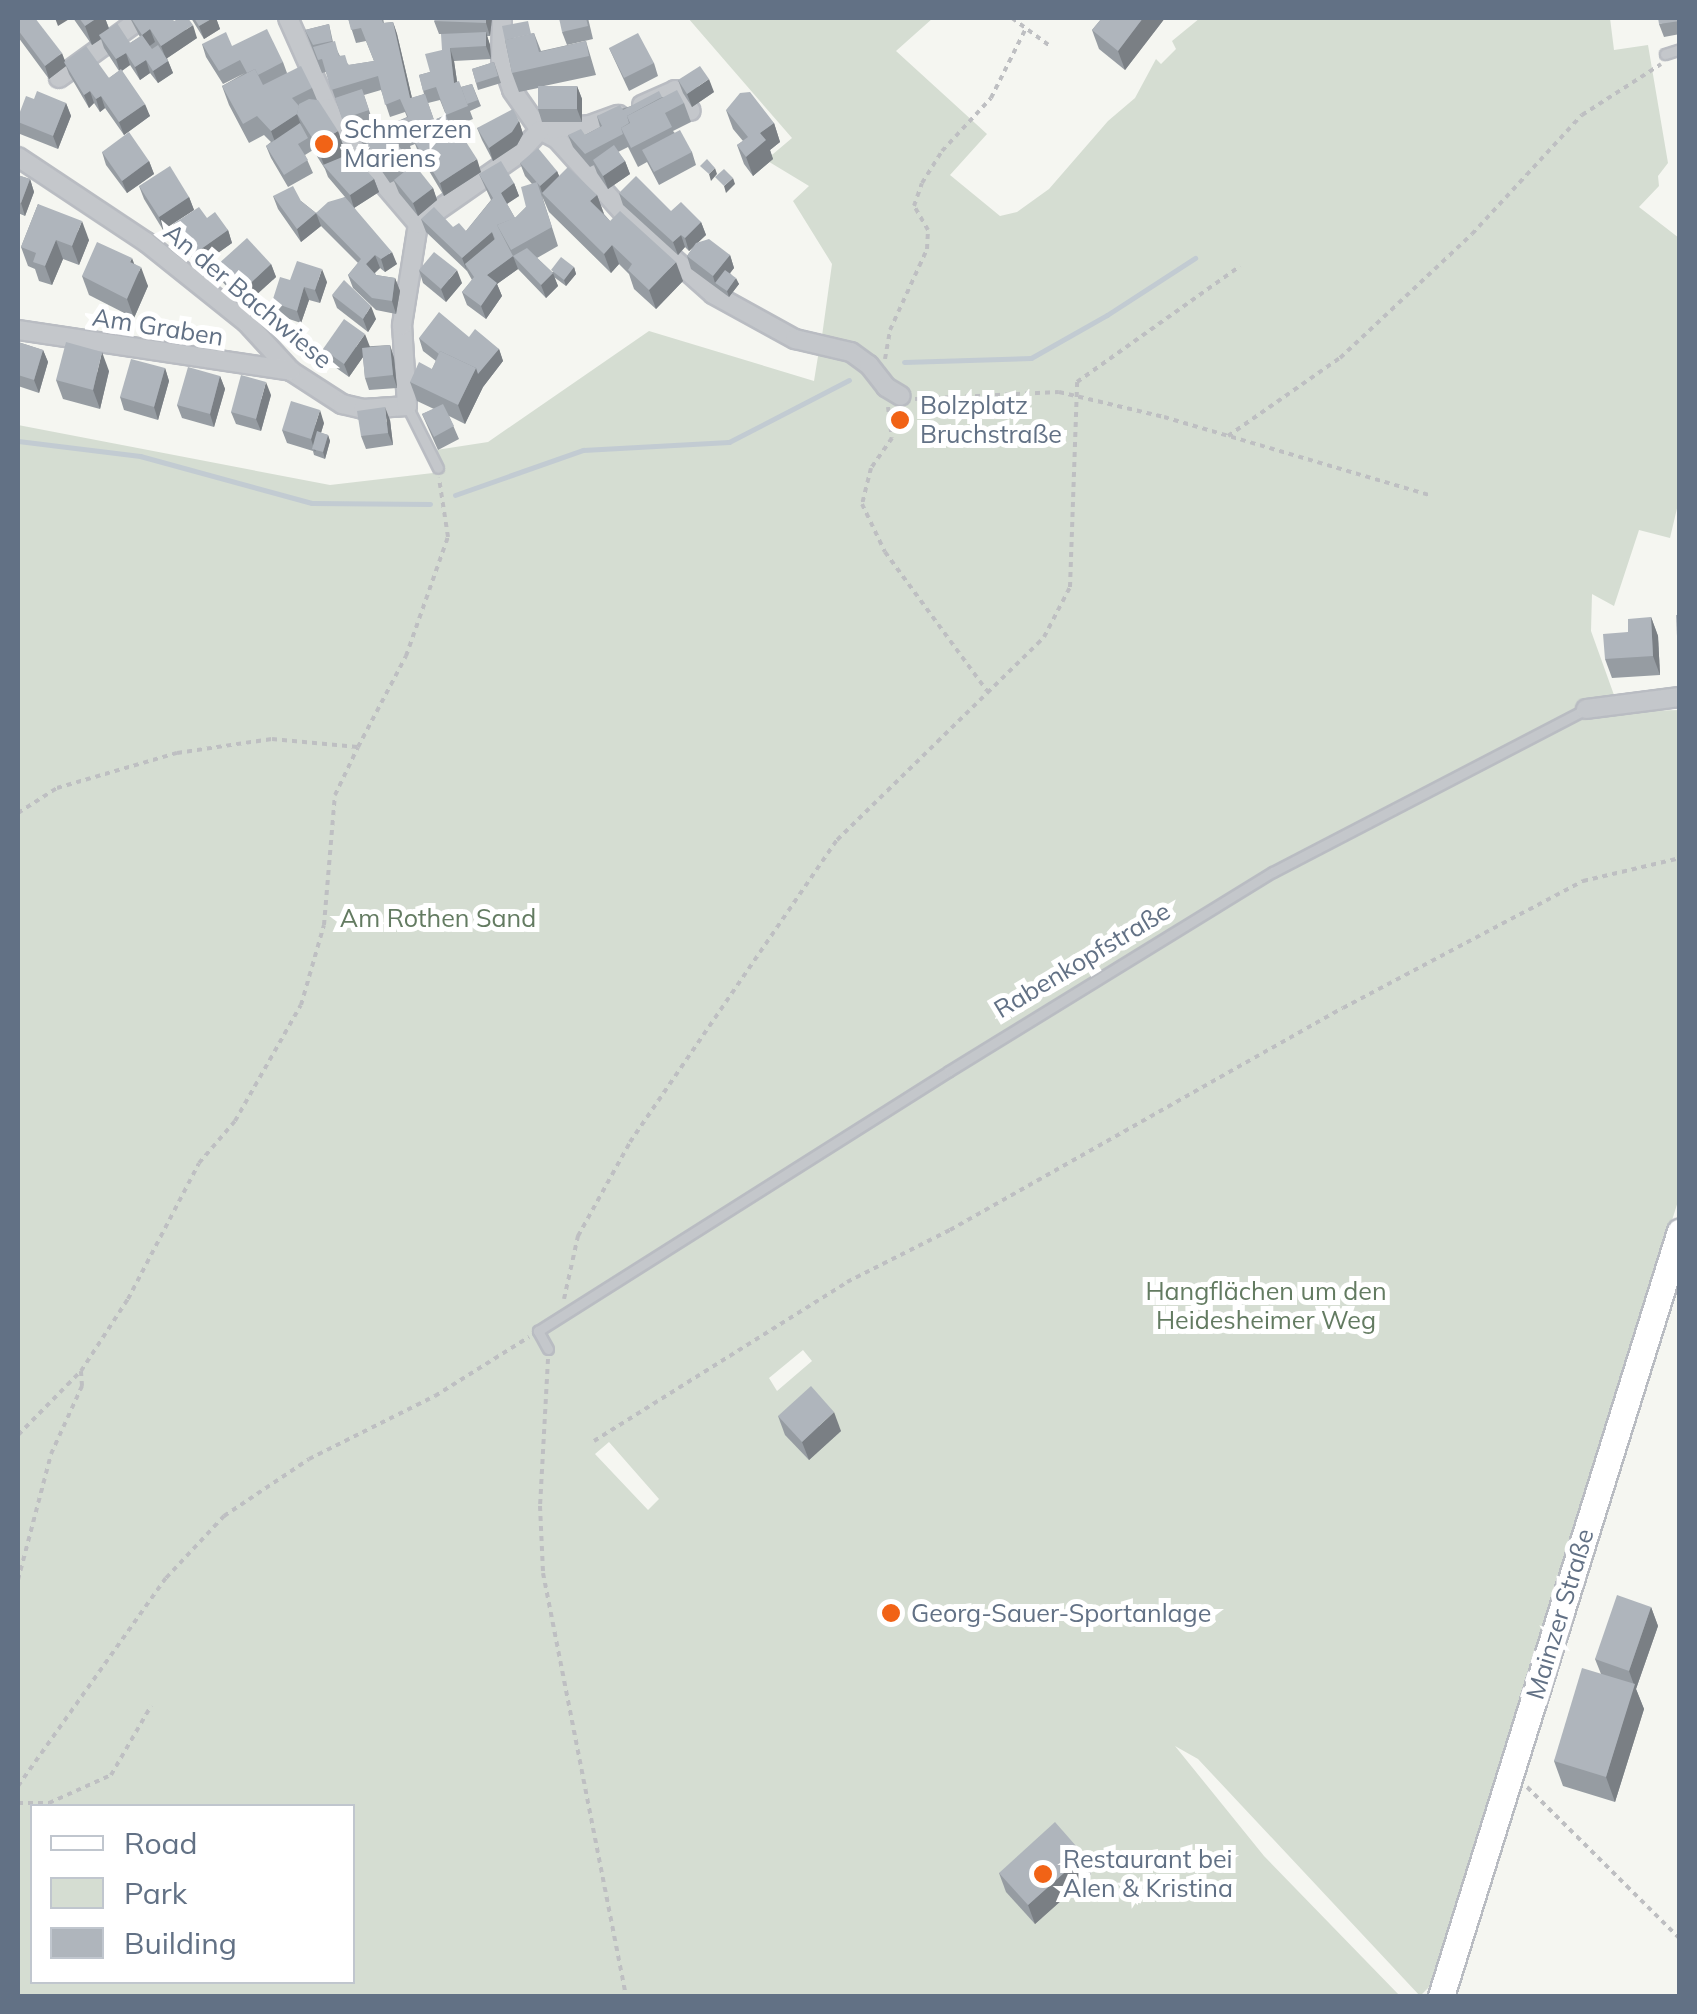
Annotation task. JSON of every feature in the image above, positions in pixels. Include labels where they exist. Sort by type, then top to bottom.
[{"type":"main road","name":"Mainzer Straße","points":[[1441,1996],[1680,1231]]},
{"type":"street","points":[[59,78],[142,18]]},
{"type":"street","points":[[288,18],[328,108],[354,149],[418,224]]},
{"type":"street","points":[[502,18],[505,75],[540,130],[556,139],[630,220],[714,294],[796,338],[851,352],[890,387]]},
{"type":"street","points":[[407,406],[402,325],[418,224],[517,154],[540,130],[590,125],[675,90],[691,112]]},
{"type":"street","name":"An der Bachwiese","points":[[18,157],[146,242],[246,322],[292,370],[351,407],[407,406]]},
{"type":"street","name":"Am Graben","points":[[18,330],[292,370]]},
{"type":"street","name":"Rabenkopfstraße","points":[[1586,708],[1680,697]]},
{"type":"lane","points":[[1665,54],[1680,50]]},
{"type":"lane","points":[[407,406],[438,468]]},
{"type":"lane","name":"Rabenkopfstraße","points":[[538,1331],[1273,872],[1586,708]]},
{"type":"lane","points":[[538,1331],[548,1349]]},
{"type":"path","points":[[1012,18],[1050,46]]},
{"type":"path","points":[[989,693],[885,552],[862,504],[871,468],[892,438],[890,330],[927,248],[928,230],[914,206],[922,182],[942,151],[991,98],[1025,30]]},
{"type":"path","points":[[1228,436],[1340,358],[1472,234],[1582,114],[1626,83],[1658,69],[1665,54]]},
{"type":"path","points":[[565,1314],[564,1295],[578,1236],[630,1142],[837,840],[1044,637],[1070,587],[1076,382],[1240,266]]},
{"type":"path","points":[[890,387],[932,401],[1030,390],[1076,395],[1429,495]]},
{"type":"path","points":[[18,1435],[81,1371],[128,1299],[199,1162],[236,1121],[301,1005],[324,925],[335,795],[406,656],[448,537],[438,468]]},
{"type":"path","points":[[18,813],[57,788],[176,753],[272,739],[358,747]]},
{"type":"path","points":[[594,1441],[847,1282],[980,1213],[1343,1008],[1583,881],[1680,858]]},
{"type":"path","points":[[18,1786],[166,1578],[224,1516],[310,1459],[435,1396],[538,1331]]},
{"type":"path","points":[[548,1349],[540,1506],[543,1573],[626,1996]]},
{"type":"path","points":[[18,1580],[51,1454],[82,1386],[81,1371]]},
{"type":"path","points":[[18,1803],[49,1804],[111,1775],[151,1706]]},
{"type":"path","points":[[1511,1772],[1680,1939]]},
{"type":"green space","points":[[688,18],[933,18],[896,51],[987,134],[950,175],[1000,216],[1017,212],[1049,189],[1108,121],[1135,98],[1156,59],[1161,64],[1176,49],[1172,41],[1200,18],[1610,18],[1614,50],[1648,45],[1668,163],[1658,176],[1659,186],[1639,207],[1679,238],[1679,500],[1670,538],[1639,530],[1614,606],[1592,594],[1591,631],[1614,695],[1608,712],[1679,710],[1679,1198],[1434,1982],[1420,1996],[1198,1759],[1175,1746],[1264,1856],[1400,1996],[18,1996],[18,425],[330,485],[433,473],[436,450],[488,442],[649,331],[814,381],[819,350],[850,343],[822,336],[832,264],[793,201],[809,186],[766,160],[792,138]],"holes":[[[803,1350],[812,1361],[777,1391],[769,1378]],[[609,1442],[659,1499],[648,1510],[595,1454]]]},
{"type":"building","points":[[18,18],[35,18],[62,53],[45,66],[18,30]]},
{"type":"building","points":[[79,18],[97,18],[85,26]]},
{"type":"building","points":[[131,18],[188,18],[193,25],[161,46],[150,29],[142,35]]},
{"type":"building","points":[[194,18],[213,18],[199,26]]},
{"type":"building","points":[[348,18],[393,22],[410,98],[425,94],[434,120],[446,115],[454,138],[461,134],[477,159],[440,183],[414,141],[422,137],[421,127],[404,134],[407,140],[397,144],[409,159],[385,170],[356,129],[373,119],[380,129],[408,117],[400,99],[385,105],[378,76],[331,90],[322,59],[318,60],[313,47],[335,41],[339,56],[345,55],[348,65],[374,61],[361,28],[351,30]]},
{"type":"building","points":[[486,18],[486,23],[434,21]]},
{"type":"building","points":[[559,18],[586,18],[588,26],[562,32]]},
{"type":"building","points":[[1102,18],[1143,18],[1118,51],[1092,30]]},
{"type":"building","points":[[1658,18],[1680,18],[1680,21],[1659,24]]},
{"type":"building","points":[[528,21],[531,34],[505,40],[502,26]]},
{"type":"building","points":[[117,23],[130,43],[142,35],[152,49],[158,45],[168,61],[153,71],[146,60],[135,67],[126,53],[116,59],[99,35]]},
{"type":"building","points":[[329,24],[332,41],[313,45],[305,30]]},
{"type":"building","points":[[267,29],[283,62],[258,75],[255,69],[247,73],[240,60],[219,71],[202,44],[226,32],[232,46]]},
{"type":"building","points":[[486,32],[486,46],[450,48],[454,83],[459,81],[468,106],[446,115],[436,87],[423,91],[419,75],[430,72],[425,54],[442,50],[441,34]]},
{"type":"building","points":[[534,33],[539,52],[586,41],[589,56],[512,73],[505,40]]},
{"type":"building","points":[[638,33],[654,63],[624,78],[609,48]]},
{"type":"building","points":[[86,46],[109,78],[121,69],[145,104],[119,122],[101,96],[96,99],[90,91],[84,95],[64,62]]},
{"type":"building","points":[[494,62],[498,76],[476,83],[472,69]]},
{"type":"building","points":[[301,66],[312,88],[292,98],[299,106],[297,114],[271,131],[257,116],[243,124],[222,86],[255,69],[263,85]]},
{"type":"building","points":[[700,66],[709,79],[687,94],[678,80]]},
{"type":"building","points":[[472,84],[478,100],[467,104],[461,87]]},
{"type":"building","points":[[538,86],[577,86],[577,109],[538,109]]},
{"type":"building","points":[[362,89],[369,110],[342,119],[335,98]]},
{"type":"building","points":[[677,90],[684,103],[665,113],[672,127],[631,148],[621,128],[630,123],[627,116]]},
{"type":"building","points":[[37,91],[66,103],[53,136],[18,122],[26,96],[34,99]]},
{"type":"building","points":[[659,91],[662,97],[627,116],[629,123],[621,128],[623,134],[585,154],[568,135],[581,129],[585,135],[602,126],[597,116],[620,105],[623,110]]},
{"type":"building","points":[[750,92],[774,123],[760,133],[766,140],[746,157],[737,145],[748,137],[726,110],[740,93]]},
{"type":"building","points":[[318,100],[338,131],[316,144],[297,114],[299,104]]},
{"type":"building","points":[[513,109],[519,121],[512,132],[489,148],[477,128]]},
{"type":"building","points":[[300,123],[308,138],[298,144],[308,160],[284,175],[266,146]]},
{"type":"building","points":[[680,130],[692,152],[654,172],[642,150]]},
{"type":"building","points":[[129,132],[149,161],[122,181],[102,152]]},
{"type":"building","points":[[614,145],[625,161],[603,176],[593,160]]},
{"type":"building","points":[[538,148],[557,171],[540,186],[520,163]]},
{"type":"building","points":[[352,153],[374,179],[350,195],[323,165]]},
{"type":"building","points":[[707,159],[715,168],[709,174],[700,166]]},
{"type":"building","points":[[501,161],[514,183],[501,193],[515,218],[497,225],[513,256],[487,275],[497,283],[481,306],[462,292],[474,277],[465,264],[495,239],[492,232],[462,258],[421,219],[434,207],[453,227],[459,223],[466,231],[493,198],[479,174]]},
{"type":"building","points":[[414,164],[433,188],[413,203],[394,180]]},
{"type":"building","points":[[170,166],[189,197],[159,217],[139,186]]},
{"type":"building","points":[[568,167],[597,195],[590,201],[610,221],[620,211],[676,262],[649,290],[628,270],[632,264],[612,245],[604,254],[542,193]]},
{"type":"building","points":[[724,169],[733,178],[724,186],[715,177]]},
{"type":"building","points":[[18,175],[30,179],[21,203],[18,202]]},
{"type":"building","points":[[636,176],[671,211],[681,202],[701,222],[685,238],[681,235],[673,242],[619,193]]},
{"type":"building","points":[[537,182],[552,227],[511,250],[497,225],[516,217],[526,207],[521,187]]},
{"type":"building","points":[[293,186],[301,201],[316,213],[297,229],[273,196]]},
{"type":"building","points":[[345,197],[392,252],[381,259],[375,255],[366,264],[376,275],[395,278],[392,301],[372,298],[348,275],[361,259],[316,213],[328,202]]},
{"type":"building","points":[[38,204],[82,221],[72,246],[56,240],[45,266],[33,262],[36,253],[21,247]]},
{"type":"building","points":[[199,207],[207,218],[215,212],[228,230],[194,254],[173,224]]},
{"type":"building","points":[[247,238],[271,264],[240,293],[216,266]]},
{"type":"building","points":[[709,239],[730,255],[713,276],[687,256],[696,243]]},
{"type":"building","points":[[97,242],[132,258],[130,262],[141,267],[127,299],[82,276]]},
{"type":"building","points":[[527,248],[553,273],[541,285],[513,256]]},
{"type":"building","points":[[434,252],[457,270],[441,289],[419,270]]},
{"type":"building","points":[[561,257],[574,267],[564,280],[551,270]]},
{"type":"building","points":[[297,261],[322,269],[315,290],[304,287],[297,311],[272,302],[280,277],[290,280]]},
{"type":"building","points":[[725,270],[736,278],[727,291],[715,283]]},
{"type":"building","points":[[344,280],[371,306],[363,319],[332,295]]},
{"type":"building","points":[[439,312],[469,337],[475,329],[499,349],[478,374],[476,368],[440,351],[439,354],[419,338]]},
{"type":"building","points":[[344,319],[365,334],[344,364],[323,349]]},
{"type":"building","points":[[18,342],[43,350],[34,380],[18,375]]},
{"type":"building","points":[[66,342],[102,352],[93,390],[56,380]]},
{"type":"building","points":[[390,345],[393,375],[365,378],[362,348]]},
{"type":"building","points":[[440,351],[476,368],[458,405],[410,382],[419,362],[432,369]]},
{"type":"building","points":[[131,359],[165,368],[154,407],[120,397]]},
{"type":"building","points":[[188,367],[220,376],[210,414],[177,405]]},
{"type":"building","points":[[241,375],[266,382],[256,419],[231,412]]},
{"type":"building","points":[[291,401],[320,410],[311,439],[282,430]]},
{"type":"building","points":[[443,404],[454,426],[434,437],[422,414]]},
{"type":"building","points":[[385,407],[388,433],[361,436],[357,411]]},
{"type":"building","points":[[317,431],[328,435],[323,452],[312,449]]},
{"type":"building","points":[[1676,615],[1680,615],[1680,658],[1678,658]]},
{"type":"building","points":[[1651,617],[1653,656],[1605,659],[1603,634],[1628,632],[1628,619]]},
{"type":"building","points":[[811,1386],[834,1412],[802,1442],[778,1416]]},
{"type":"building","points":[[1617,1595],[1651,1607],[1629,1671],[1595,1659]]},
{"type":"building","points":[[1582,1668],[1635,1684],[1606,1777],[1554,1761]]},
{"type":"building","points":[[1055,1822],[1084,1855],[1028,1905],[999,1873]]},
{"type":"waterway","points":[[904,362],[1031,358],[1195,258]]},
{"type":"waterway","points":[[455,495],[583,450],[729,442],[849,380]]},
{"type":"waterway","points":[[18,441],[140,456],[312,503],[430,504]]},
{"type":"place","name":"Schmerzen Mariens","points":[[324,144]]},
{"type":"place","name":"Bolzplatz Bruchstraße","points":[[900,420]]},
{"type":"place","name":"Georg-Sauer-Sportanlage","points":[[891,1613]]},
{"type":"place","name":"Restaurant bei Alen & Kristina","points":[[1043,1874]]},
{"type":"park label","name":"Am Rothen Sand","points":[[438,918]]},
{"type":"park label","name":"Hangflächen um den Heidesheimer Weg","points":[[1266,1306]]}]
